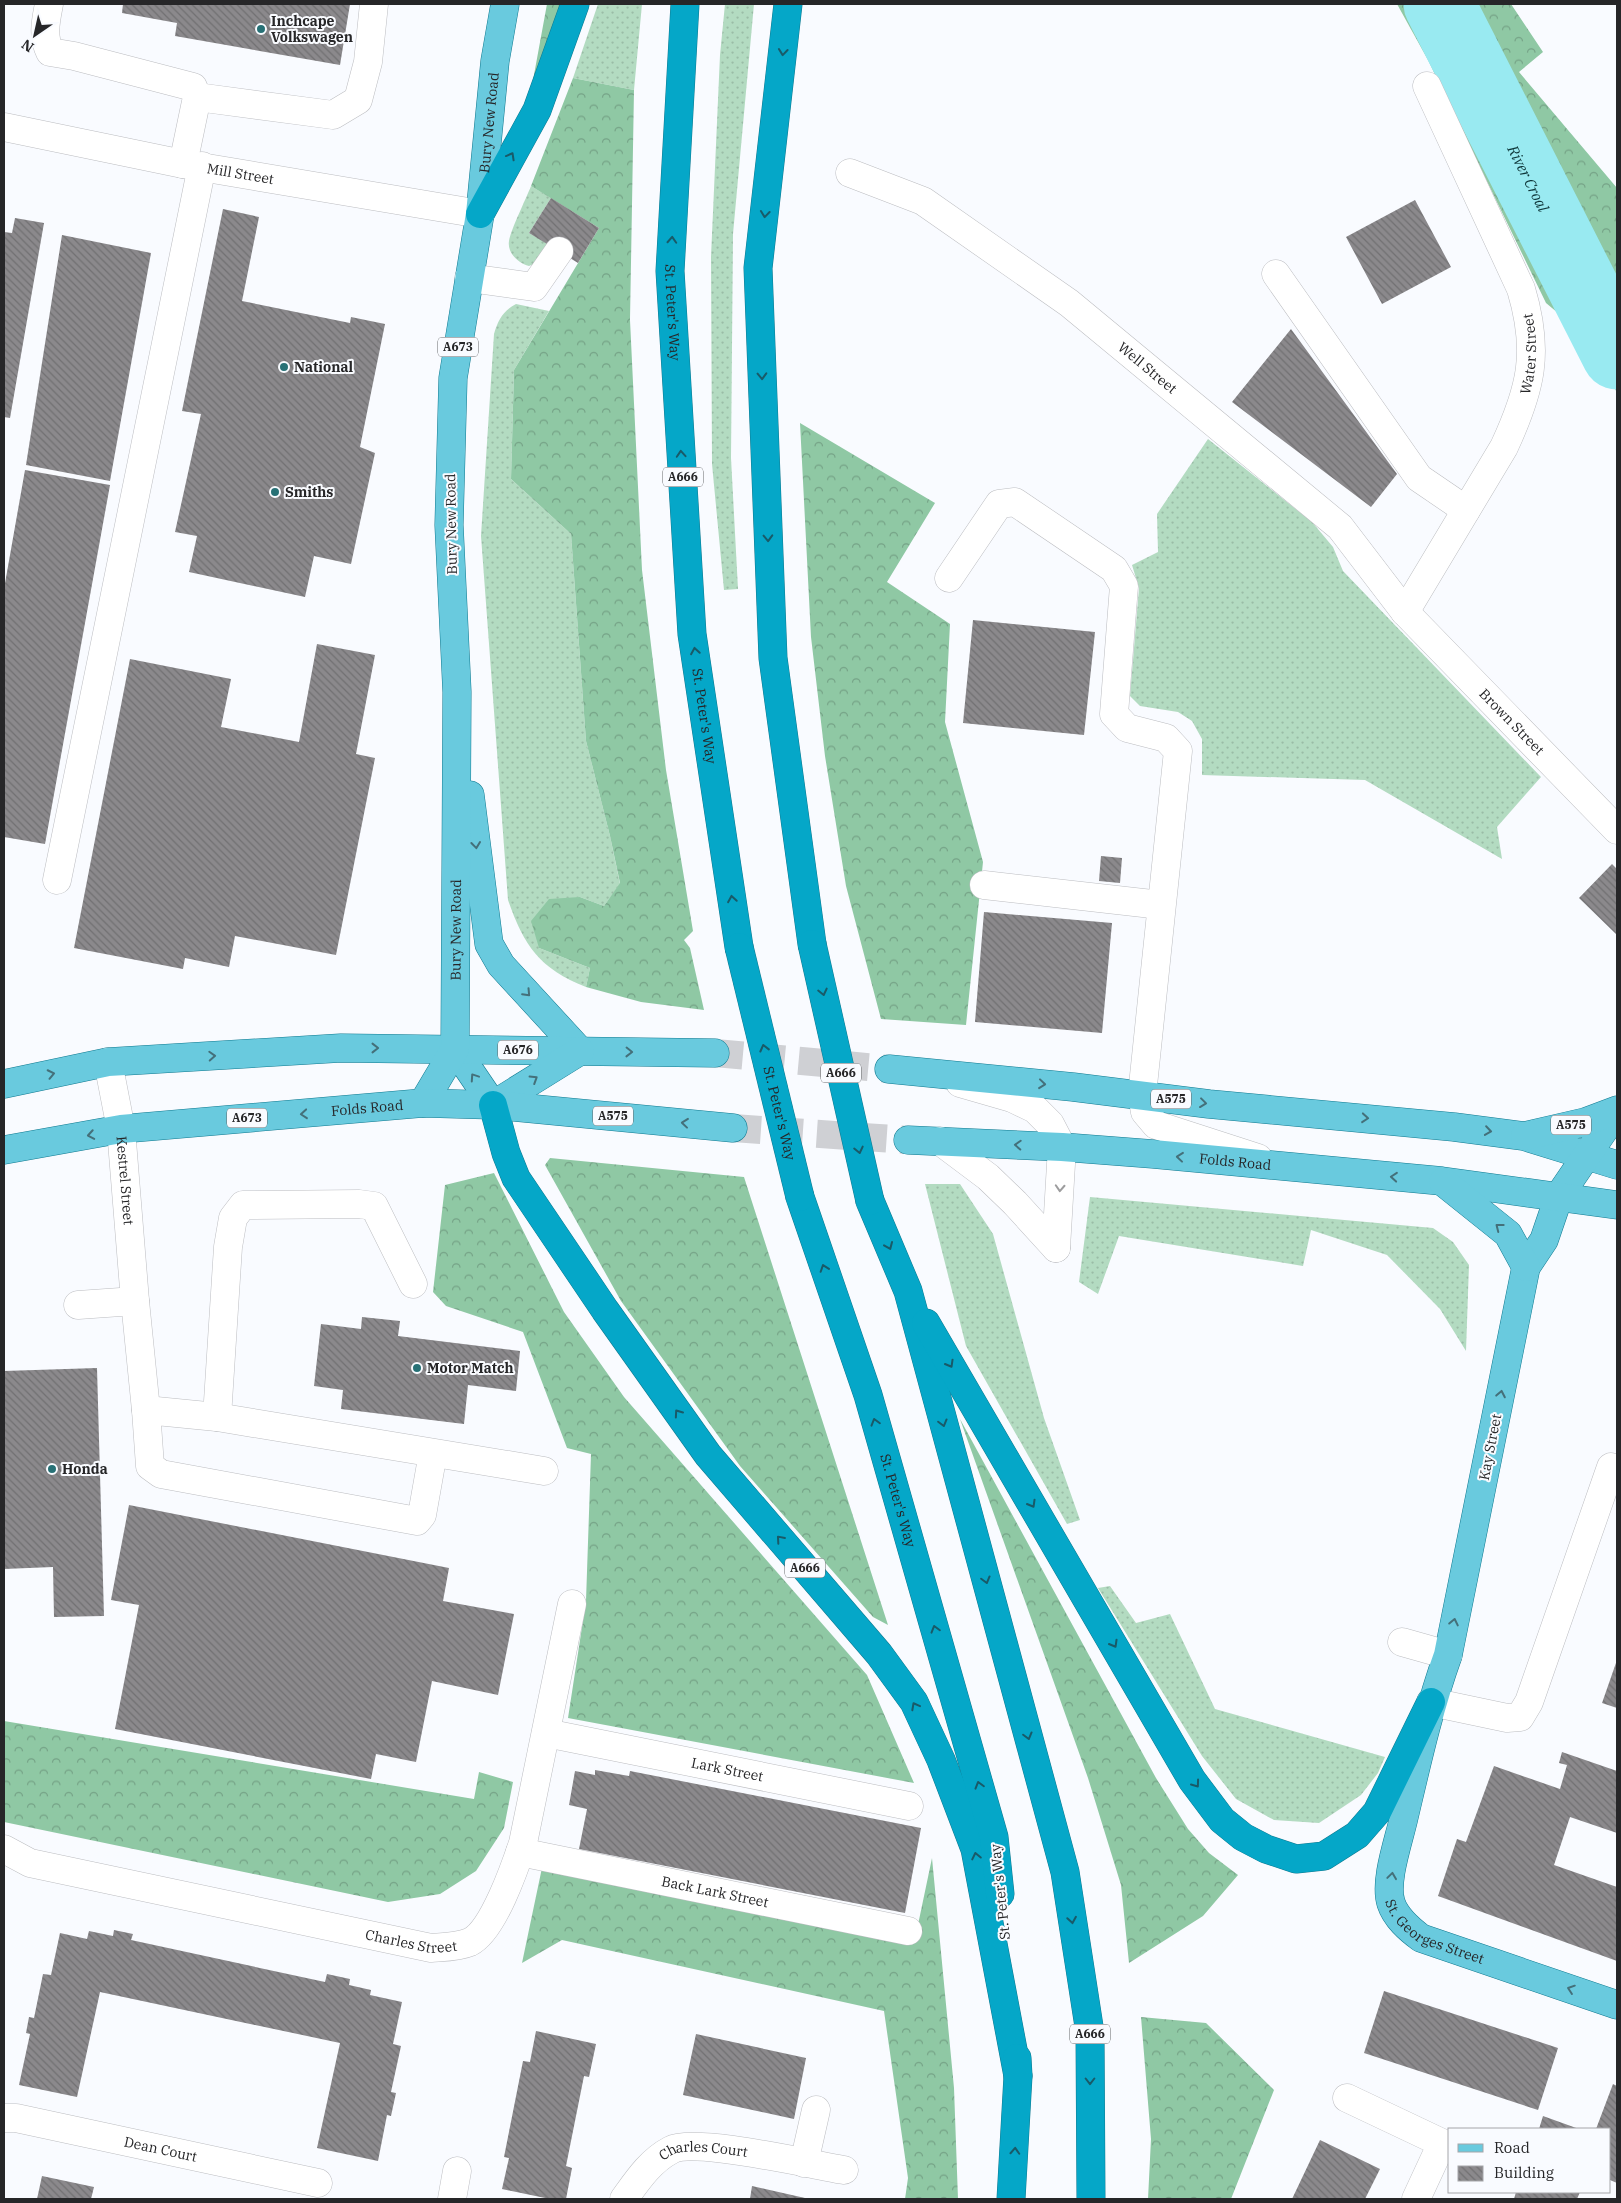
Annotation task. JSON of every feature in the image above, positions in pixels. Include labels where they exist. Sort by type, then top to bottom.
[{"type":"highway","points":[[480,214],[537,110],[575,4]]},
{"type":"highway","name":"St. Peter's Way","points":[[685,4],[670,272],[692,634],[739,947],[800,1197],[868,1395],[994,1837],[1018,2076],[1011,2199]]},
{"type":"highway","name":"A666","points":[[788,4],[758,268],[773,658],[812,944],[870,1201],[908,1291],[1192,1780],[1222,1820],[1243,1837],[1266,1849],[1296,1859],[1324,1856],[1357,1835],[1376,1812],[1431,1702]]},
{"type":"highway","name":"A666","points":[[493,1105],[506,1153],[516,1178],[605,1310],[708,1455],[879,1654],[914,1702],[941,1760],[975,1849],[1018,2076]]},
{"type":"highway","name":"A666","points":[[908,1291],[1065,1872],[1090,2033],[1091,2199]]},
{"type":"main road","name":"Bury New Road","points":[[455,1049],[457,692],[449,525],[453,378],[480,214],[495,61],[505,4]]},
{"type":"main road","name":"A673","points":[[457,692],[489,944],[501,966],[580,1051]]},
{"type":"main road","points":[[4,1084],[108,1062],[341,1048],[455,1049]]},
{"type":"main road","name":"A676","points":[[455,1049],[580,1051]]},
{"type":"main road","points":[[423,1103],[455,1049]]},
{"type":"main road","points":[[455,1049],[493,1105],[580,1051],[715,1053]]},
{"type":"main road","name":"A575","points":[[889,1069],[1142,1095],[1209,1104],[1454,1127],[1523,1136],[1585,1122],[1617,1110]]},
{"type":"main road","name":"Folds Road","points":[[4,1150],[122,1129],[423,1103],[493,1105],[733,1128]]},
{"type":"main road","name":"Kay Street","points":[[1431,1702],[1448,1654],[1526,1267],[1544,1240],[1559,1196],[1617,1110]]},
{"type":"main road","points":[[1617,1116],[1617,1147]]},
{"type":"main road","points":[[1523,1136],[1617,1165]]},
{"type":"main road","name":"Folds Road","points":[[908,1140],[1062,1147],[1442,1182],[1617,1205]]},
{"type":"main road","points":[[1559,1196],[1617,1169]]},
{"type":"main road","points":[[1442,1182],[1508,1234],[1526,1267]]},
{"type":"main road","name":"St. Georges Street","points":[[1431,1702],[1394,1862],[1390,1890],[1392,1904],[1398,1916],[1407,1928],[1421,1938],[1617,2004]]},
{"type":"street","points":[[49,4],[45,23],[45,42],[50,52],[74,56],[193,87],[197,97],[193,165],[57,880]]},
{"type":"street","points":[[197,97],[333,115],[358,100],[368,62],[374,4]]},
{"type":"street","name":"Water Street","points":[[1405,612],[1504,447],[1517,420],[1528,386],[1533,347],[1528,312],[1521,289],[1427,86]]},
{"type":"street","name":"Mill Street","points":[[4,127],[193,165],[480,214]]},
{"type":"street","name":"Well Street","points":[[850,173],[923,201],[1069,303],[1340,527],[1405,612]]},
{"type":"street","points":[[470,278],[534,287],[559,251]]},
{"type":"street","points":[[1276,274],[1419,478],[1466,510]]},
{"type":"street","points":[[949,578],[999,504],[1015,502],[1114,569],[1124,586],[1114,714],[1127,728],[1166,738],[1178,751],[1142,1095],[1145,1112],[1156,1125],[1288,1168]]},
{"type":"street","name":"Brown Street","points":[[1405,612],[1617,830]]},
{"type":"street","points":[[984,885],[1161,905]]},
{"type":"street","name":"Kestrel Street","points":[[108,1062],[122,1129],[134,1301],[150,1466],[161,1474],[418,1521],[422,1516],[433,1453]]},
{"type":"street","points":[[923,1072],[1012,1098],[1035,1109],[1050,1124],[1062,1147],[1056,1248],[1015,1203],[988,1177],[940,1141]]},
{"type":"street","points":[[217,1417],[228,1247],[232,1218],[243,1206],[359,1204],[374,1206],[414,1284]]},
{"type":"street","points":[[78,1305],[134,1301]]},
{"type":"street","points":[[146,1410],[217,1417],[544,1471]]},
{"type":"street","points":[[1431,1702],[1507,1718],[1520,1717],[1530,1702],[1611,1467]]},
{"type":"street","name":"Charles Street","points":[[4,1849],[30,1862],[431,1948],[452,1947],[471,1942],[486,1926],[510,1881],[520,1852],[572,1604]]},
{"type":"street","points":[[1402,1642],[1448,1654]]},
{"type":"street","name":"Lark Street","points":[[546,1734],[909,1806]]},
{"type":"street","name":"Back Lark Street","points":[[520,1852],[908,1931]]},
{"type":"street","points":[[1346,2098],[1442,2144],[1422,2198]]},
{"type":"street","points":[[804,2163],[816,2110]]},
{"type":"street","name":"Dean Court","points":[[4,2118],[16,2118],[318,2184]]},
{"type":"street","name":"Charles Court","points":[[624,2199],[644,2171],[672,2149],[709,2146],[844,2170]]},
{"type":"street","points":[[452,2199],[457,2170]]},
{"type":"green space","points":[[547,4],[569,4],[529,102]]},
{"type":"green space","points":[[598,4],[642,4],[634,90],[573,78]]},
{"type":"green space","points":[[725,4],[754,4],[733,234],[731,458],[738,589],[724,590],[712,464],[711,257],[720,55]]},
{"type":"green space","points":[[1397,4],[1511,4],[1543,52],[1519,72],[1617,188],[1617,393],[1594,343],[1546,303],[1428,60]]},
{"type":"green space","points":[[573,78],[634,90],[630,320],[642,570],[666,770],[693,931],[684,940],[690,948],[704,1010],[641,1002],[586,987],[590,968],[539,948],[531,921],[549,899],[580,897],[604,906],[620,883],[586,741],[571,534],[511,479],[514,370],[599,228],[531,186]]},
{"type":"green space","points":[[531,186],[551,198],[529,233],[548,244],[534,264],[529,266],[521,263],[514,257],[510,250],[509,241]]},
{"type":"green space","points":[[516,304],[549,311],[514,370],[511,479],[571,534],[586,741],[620,884],[604,906],[580,897],[539,948],[590,968],[586,987],[557,972],[545,964],[536,954],[520,930],[508,900],[481,536],[494,334],[502,316]]},
{"type":"green space","points":[[800,423],[935,503],[887,582],[950,624],[945,722],[983,862],[966,1025],[881,1019],[846,886],[825,756],[811,637]]},
{"type":"green space","points":[[1208,439],[1312,522],[1333,547],[1343,571],[1541,777],[1497,827],[1502,859],[1365,780],[1202,775],[1202,739],[1192,721],[1178,712],[1140,706],[1130,696],[1139,588],[1132,565],[1158,552],[1157,514]]},
{"type":"green space","points":[[550,1158],[744,1177],[888,1625],[873,1617],[740,1466],[621,1301],[545,1165]]},
{"type":"green space","points":[[494,1173],[564,1312],[624,1397],[867,1675],[914,1783],[568,1718],[586,1601],[591,1454],[567,1448],[523,1332],[446,1306],[433,1292],[445,1185]]},
{"type":"green space","points":[[925,1184],[960,1184],[993,1234],[1044,1418],[1080,1520],[1067,1524],[966,1346]]},
{"type":"green space","points":[[1090,1197],[1433,1228],[1453,1242],[1469,1265],[1466,1351],[1440,1309],[1387,1255],[1311,1230],[1303,1266],[1119,1236],[1098,1294],[1079,1282]]},
{"type":"green space","points":[[960,1419],[1156,1778],[1188,1829],[1209,1853],[1238,1875],[1203,1916],[1129,1963],[1121,1885],[1088,1778]]},
{"type":"green space","points":[[1110,1586],[1136,1623],[1170,1614],[1215,1709],[1385,1757],[1378,1773],[1361,1795],[1319,1823],[1274,1820],[1236,1799],[1202,1756],[1098,1588]]},
{"type":"green space","points":[[4,1721],[474,1799],[479,1772],[513,1782],[504,1828],[476,1871],[440,1894],[388,1902],[4,1822]]},
{"type":"green space","points":[[932,1858],[954,2088],[958,2199],[905,2199],[908,2178],[884,2011],[562,1940],[522,1963],[543,1863],[915,1939]]},
{"type":"green space","points":[[1141,2017],[1206,2023],[1274,2090],[1231,2199],[1148,2199],[1151,2139]]},
{"type":"building","name":"Inchcape Volkswagen","points":[[123,4],[350,4],[340,65],[175,36],[177,23],[122,13]]},
{"type":"building","points":[[551,198],[599,228],[578,263],[529,233]]},
{"type":"building","points":[[1415,200],[1451,267],[1382,304],[1346,237]]},
{"type":"building","points":[[223,209],[259,217],[242,301],[350,323],[351,317],[385,324],[360,447],[375,453],[351,564],[314,556],[305,597],[189,572],[197,536],[175,532],[201,414],[182,411]]},
{"type":"building","points":[[15,218],[44,223],[10,418],[4,417],[4,232],[12,233]]},
{"type":"building","points":[[62,235],[151,253],[110,481],[26,465]]},
{"type":"building","points":[[1291,329],[1397,474],[1371,507],[1232,402]]},
{"type":"building","points":[[25,470],[110,485],[45,844],[4,837],[4,589]]},
{"type":"building","points":[[973,620],[1095,632],[1084,735],[963,723]]},
{"type":"building","points":[[317,644],[375,655],[356,754],[375,758],[336,955],[235,936],[229,967],[185,958],[183,969],[74,948],[130,659],[231,679],[221,727],[299,742]]},
{"type":"building","points":[[1101,856],[1122,858],[1120,883],[1099,881]]},
{"type":"building","points":[[1612,864],[1617,869],[1617,935],[1579,898]]},
{"type":"building","points":[[984,912],[1112,923],[1102,1033],[975,1022]]},
{"type":"building","name":"Motor Match","points":[[362,1317],[400,1321],[398,1336],[520,1351],[516,1391],[468,1385],[464,1424],[341,1409],[343,1390],[314,1386],[321,1324],[361,1329]]},
{"type":"building","name":"Honda","points":[[97,1368],[104,1616],[54,1617],[53,1567],[4,1569],[4,1371]]},
{"type":"building","points":[[129,1505],[449,1568],[443,1601],[514,1614],[498,1695],[432,1681],[416,1762],[376,1754],[371,1779],[115,1729],[139,1605],[111,1600]]},
{"type":"building","points":[[1617,1660],[1617,1708],[1602,1703]]},
{"type":"building","points":[[1562,1752],[1617,1771],[1617,1833],[1570,1817],[1554,1865],[1617,1887],[1617,1961],[1438,1896],[1457,1839],[1466,1842],[1494,1766],[1560,1789],[1567,1765],[1559,1763]]},
{"type":"building","points":[[595,1770],[629,1776],[630,1771],[921,1828],[905,1913],[579,1849],[587,1809],[569,1805],[575,1771],[595,1775]]},
{"type":"building","points":[[114,1930],[133,1934],[131,1940],[325,1982],[327,1974],[350,1979],[349,1985],[371,1990],[370,1995],[402,2002],[393,2044],[401,2046],[391,2092],[396,2093],[391,2116],[387,2115],[378,2161],[317,2148],[340,2043],[100,1992],[77,2097],[19,2085],[30,2034],[26,2033],[29,2017],[34,2018],[43,1974],[51,1975],[60,1933],[87,1939],[89,1931],[113,1936]]},
{"type":"building","points":[[1384,1991],[1558,2048],[1538,2110],[1364,2053]]},
{"type":"building","points":[[536,2031],[596,2044],[589,2077],[584,2076],[566,2166],[572,2168],[566,2199],[550,2199],[502,2189],[509,2158],[504,2157],[523,2061],[530,2062]]},
{"type":"building","points":[[696,2034],[806,2058],[794,2119],[683,2095]]},
{"type":"building","points":[[1613,2084],[1617,2086],[1617,2183],[1611,2180],[1611,2128],[1596,2128]]},
{"type":"building","points":[[1543,2116],[1576,2128],[1539,2128]]},
{"type":"building","points":[[1320,2140],[1380,2169],[1365,2199],[1292,2199]]},
{"type":"building","points":[[42,2176],[94,2187],[91,2199],[37,2199]]},
{"type":"building","points":[[752,2186],[805,2198],[805,2199],[750,2199]]},
{"type":"building","points":[[1516,2193],[1580,2193],[1577,2199],[1514,2199]]},
{"type":"waterway","name":"River Croal","points":[[1439,4],[1617,354]]},
{"type":"tunnel","points":[[715,1053],[889,1069]]},
{"type":"tunnel","points":[[733,1128],[908,1140]]},
{"type":"place","name":"Inchcape Volkswagen","points":[[261,29]]},
{"type":"place","name":"National","points":[[284,367]]},
{"type":"place","name":"Smiths","points":[[275,492]]},
{"type":"place","name":"Motor Match","points":[[417,1368]]},
{"type":"place","name":"Honda","points":[[52,1469]]}]
